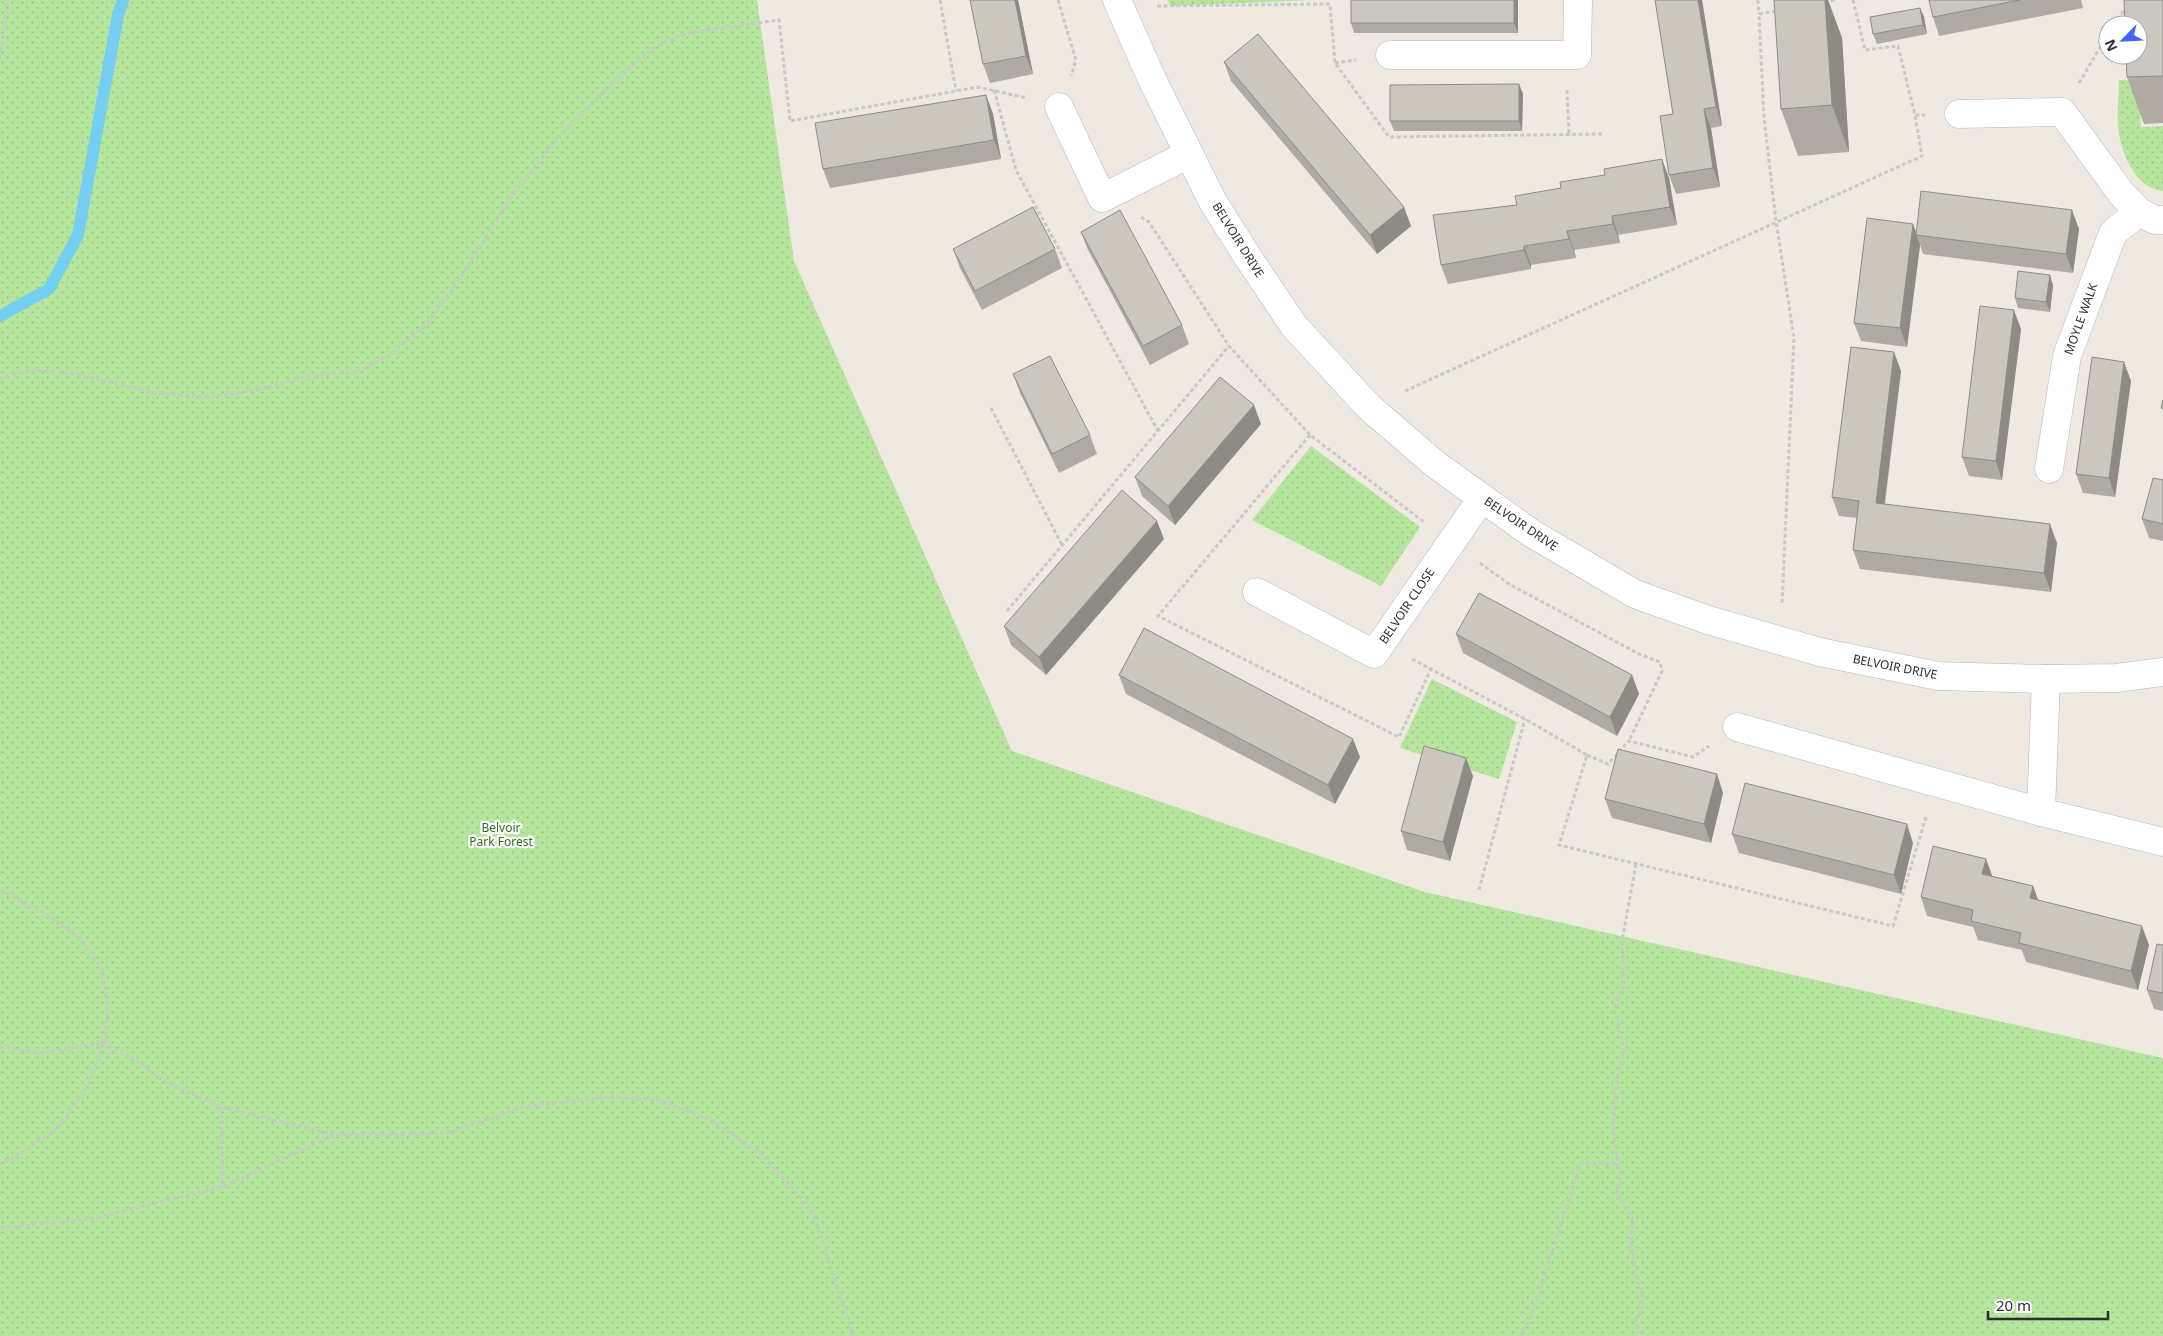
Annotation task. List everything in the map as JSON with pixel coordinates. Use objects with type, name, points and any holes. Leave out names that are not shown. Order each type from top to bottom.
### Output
[{"type":"street","name":"BELVOIR DRIVE","points":[[1117,0],[1212,200],[1294,326],[1369,407],[1435,464],[1531,533],[1635,594],[1708,620],[1820,652],[1938,676],[2046,679],[2116,678],[2163,672]]},
{"type":"street","points":[[1390,55],[1576,55],[1578,0]]},
{"type":"street","points":[[1059,107],[1102,198],[1189,154]]},
{"type":"street","points":[[1959,114],[2062,112]]},
{"type":"street","name":"MOYLE WALK","points":[[2049,469],[2067,356],[2113,233],[2151,216],[2121,193],[2062,112]]},
{"type":"street","name":"BELVOIR CLOSE","points":[[1257,592],[1374,654],[1482,498]]},
{"type":"street","points":[[2041,812],[2046,679]]},
{"type":"street","points":[[1737,727],[2041,812],[2163,842]]},
{"type":"path","points":[[0,58],[8,0]]},
{"type":"path","points":[[940,0],[956,91]]},
{"type":"path","points":[[0,378],[34,370],[70,373],[156,393],[210,397],[256,390],[310,376],[358,372],[391,354],[425,326],[462,276],[510,198],[562,133],[619,77],[656,46],[688,33],[779,20],[790,120],[978,87],[1059,107],[1076,60],[1058,0]]},
{"type":"path","points":[[1758,0],[1764,118],[1776,221],[1794,338],[1780,640]]},
{"type":"path","points":[[1817,4],[1836,0]]},
{"type":"path","points":[[1369,407],[1922,156],[1915,115],[1898,46],[1865,50],[1852,0]]},
{"type":"path","points":[[2121,15],[2131,0]]},
{"type":"path","points":[[1759,14],[1778,10]]},
{"type":"path","points":[[2062,112],[2098,51]]},
{"type":"path","points":[[1566,55],[1569,133]]},
{"type":"path","points":[[994,90],[1016,170],[1158,430]]},
{"type":"path","points":[[1915,115],[1959,114]]},
{"type":"path","points":[[1006,611],[1229,346]]},
{"type":"path","points":[[991,408],[1062,545]]},
{"type":"path","points":[[1374,654],[1398,652],[1525,719],[1587,755],[1608,764],[1629,741],[1694,757],[1737,727]]},
{"type":"path","points":[[1479,890],[1525,719]]},
{"type":"path","points":[[1587,755],[1559,845],[1893,926],[1936,783]]},
{"type":"path","points":[[1636,864],[1622,941],[1624,986],[1618,996],[1615,1011],[1624,1051],[1617,1080],[1614,1119],[1616,1164],[1620,1180],[1616,1193],[1632,1218],[1631,1245],[1633,1261],[1636,1277],[1642,1292],[1642,1308],[1636,1321],[1642,1336]]},
{"type":"path","points":[[0,890],[48,915],[83,941],[102,970],[108,1008],[104,1044],[89,1084],[57,1129],[10,1160],[0,1163]]},
{"type":"path","points":[[0,1047],[40,1053],[104,1044],[130,1058],[167,1083],[221,1107],[334,1135],[417,1135],[450,1132],[526,1106],[609,1097],[659,1100],[711,1120],[761,1154],[812,1210],[853,1336]]},
{"type":"path","points":[[221,1107],[222,1187]]},
{"type":"path","points":[[0,1228],[90,1220],[222,1187],[334,1135]]},
{"type":"path","points":[[1520,1336],[1530,1320],[1581,1163],[1616,1164]]},
{"type":"green space","name":"Belvoir Park Forest","points":[[0,0],[757,0],[794,261],[1012,751],[1425,892],[2163,1058],[2163,1336],[0,1336]]},
{"type":"green space","points":[[1168,0],[1312,0],[1170,6]]},
{"type":"green space","points":[[2119,80],[2139,80],[2141,127],[2163,126],[2163,191],[2153,189],[2144,184],[2126,157],[2119,136],[2118,126]]},
{"type":"green space","points":[[1311,446],[1420,527],[1381,586],[1252,520]]},
{"type":"green space","points":[[1432,679],[1517,722],[1499,779],[1400,748]]},
{"type":"building","points":[[970,0],[1015,0],[1026,56],[983,64]]},
{"type":"building","points":[[1351,0],[1514,0],[1514,23],[1351,23]]},
{"type":"building","points":[[1655,0],[1698,0],[1716,107],[1704,109],[1713,168],[1669,175],[1660,116],[1673,114]]},
{"type":"building","points":[[1774,0],[1825,0],[1832,105],[1781,109]]},
{"type":"building","points":[[1929,0],[2020,0],[1933,17]]},
{"type":"building","points":[[2124,0],[2163,0],[2163,76],[2127,77],[2126,65],[2148,65],[2148,15],[2125,15]]},
{"type":"building","points":[[1920,8],[1923,25],[1873,34],[1870,17]]},
{"type":"building","points":[[1258,34],[1404,207],[1370,235],[1224,62]]},
{"type":"building","points":[[1519,84],[1519,121],[1390,121],[1390,85]]},
{"type":"building","points":[[986,95],[994,140],[823,169],[815,123]]},
{"type":"building","points":[[1662,159],[1670,207],[1612,216],[1613,224],[1567,231],[1569,239],[1524,246],[1524,250],[1441,265],[1433,215],[1517,205],[1515,196],[1561,188],[1560,182],[1605,175],[1604,169]]},
{"type":"building","points":[[1921,191],[2072,210],[2066,254],[1916,235]]},
{"type":"building","points":[[1033,207],[1055,249],[975,291],[953,249]]},
{"type":"building","points":[[1120,210],[1182,325],[1143,346],[1081,232]]},
{"type":"building","points":[[1867,218],[1913,224],[1900,328],[1854,323]]},
{"type":"building","points":[[2018,271],[2050,275],[2046,302],[2015,298]]},
{"type":"building","points":[[1980,306],[2014,310],[1996,461],[1962,457]]},
{"type":"building","points":[[1851,347],[1894,352],[1876,503],[2050,524],[2044,573],[1853,550],[1859,501],[1832,497]]},
{"type":"building","points":[[1050,356],[1090,435],[1052,454],[1013,374]]},
{"type":"building","points":[[2092,357],[2124,362],[2109,478],[2076,474]]},
{"type":"building","points":[[1220,377],[1254,405],[1168,506],[1135,477]]},
{"type":"building","points":[[2153,478],[2163,480],[2163,524],[2142,519]]},
{"type":"building","points":[[1122,490],[1157,521],[1039,657],[1004,626]]},
{"type":"building","points":[[1479,593],[1632,675],[1610,717],[1456,634]]},
{"type":"building","points":[[1144,628],[1353,739],[1328,785],[1119,675]]},
{"type":"building","points":[[1424,746],[1466,758],[1443,842],[1401,831]]},
{"type":"building","points":[[1618,749],[1717,774],[1704,824],[1605,799]]},
{"type":"building","points":[[1745,783],[1907,824],[1894,875],[1732,834]]},
{"type":"building","points":[[1933,846],[1986,859],[1982,874],[2033,886],[2030,898],[2142,926],[2131,971],[2019,943],[2021,933],[1971,921],[1973,910],[1921,897]]},
{"type":"building","points":[[2157,944],[2163,945],[2163,993],[2147,990]]},
{"type":"waterway","points":[[0,316],[49,289],[78,235],[118,15],[123,0]]}]
